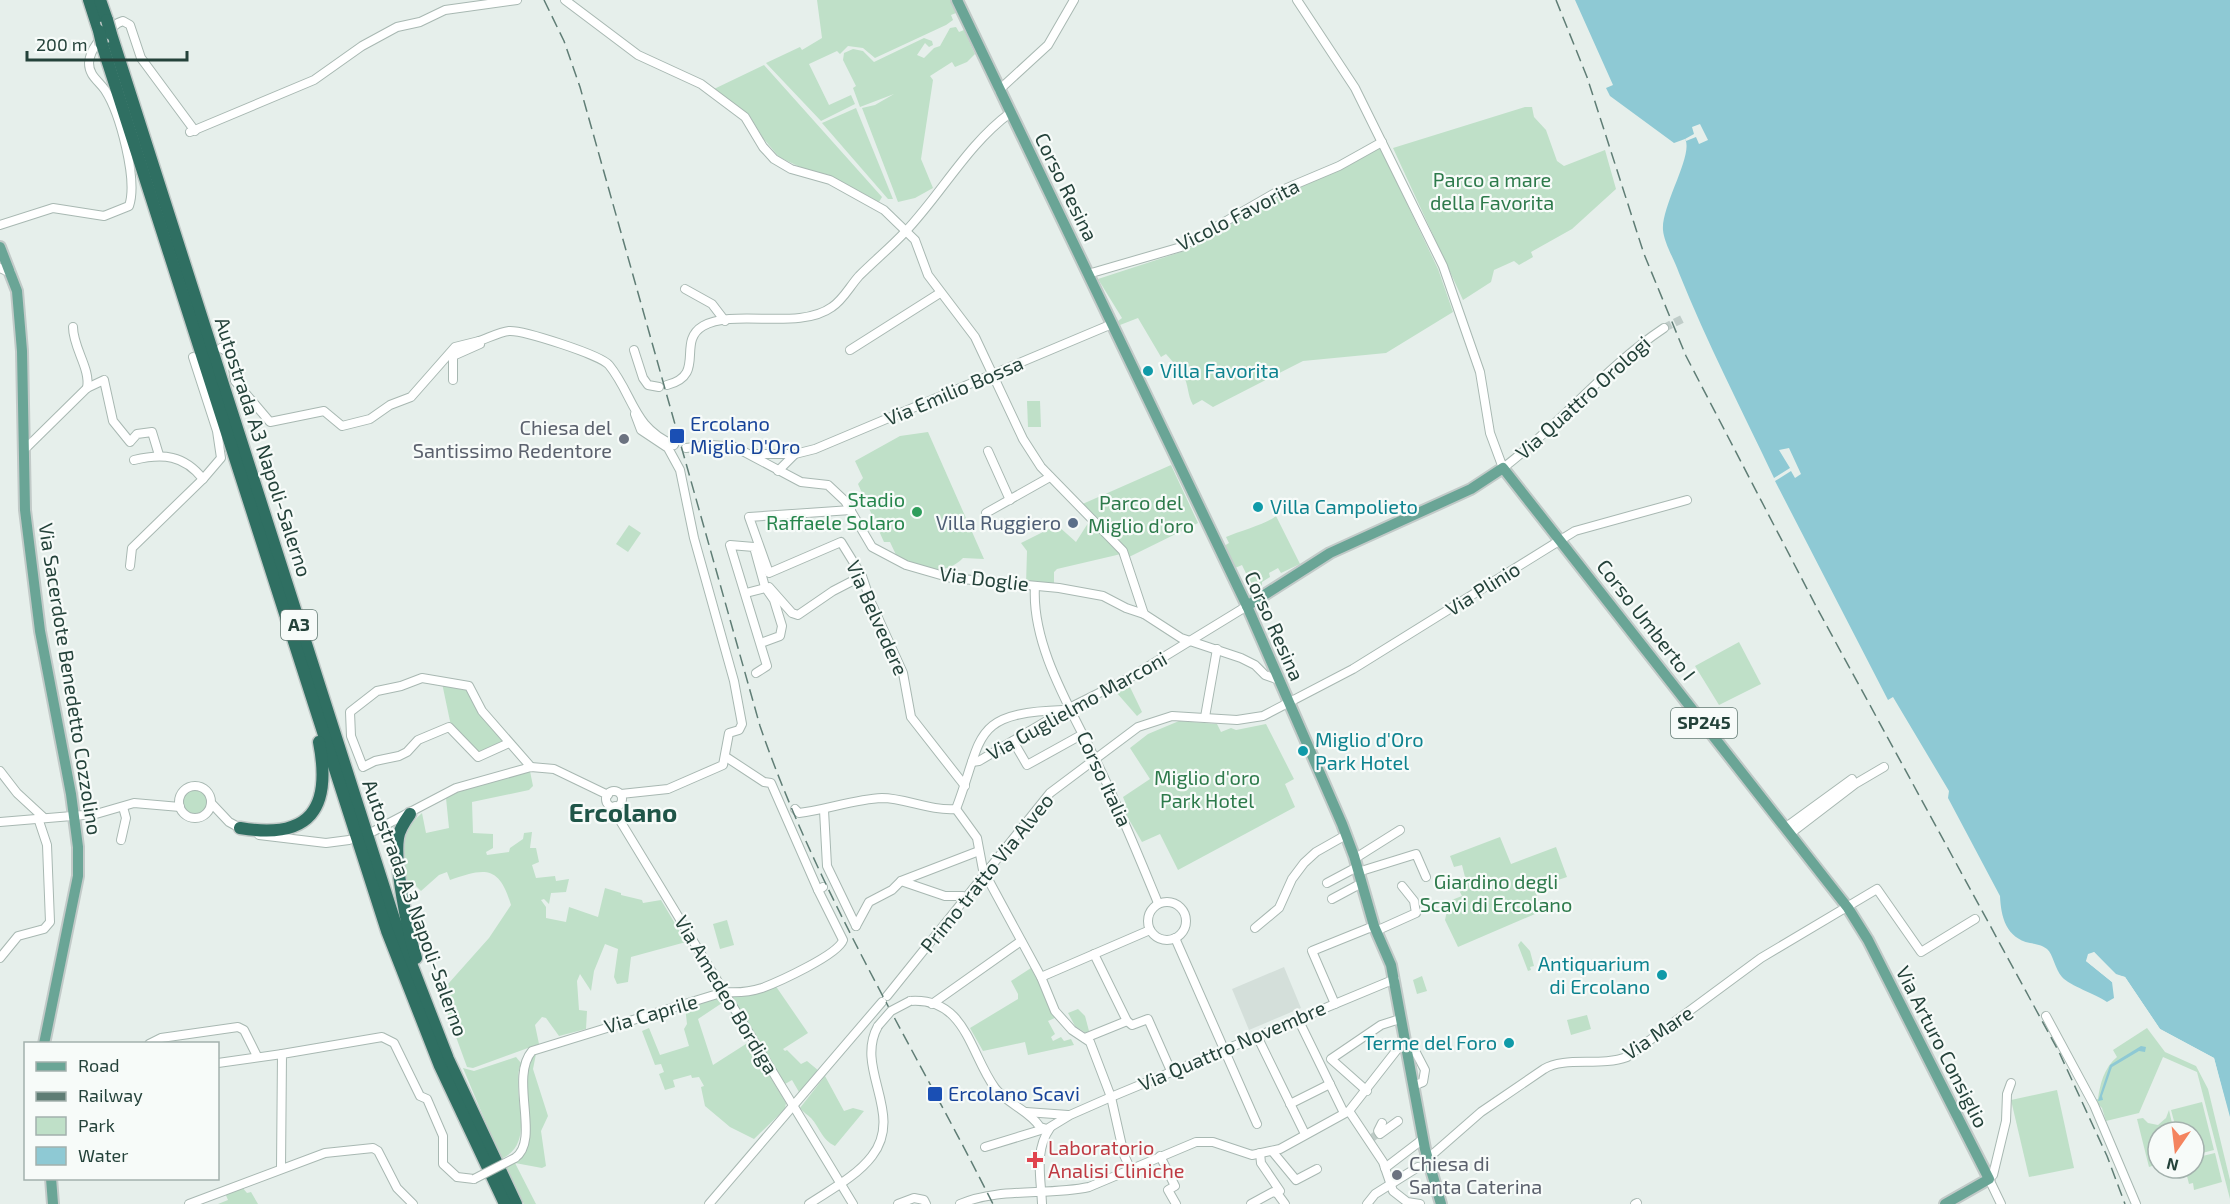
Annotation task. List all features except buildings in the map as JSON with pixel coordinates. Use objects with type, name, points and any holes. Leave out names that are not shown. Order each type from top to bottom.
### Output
[{"type":"highway","name":"Autostrada A3 Napoli-Salerno","points":[[89,0],[104,36],[395,922],[448,1059],[516,1204]]},
{"type":"highway","name":"Autostrada A3 Napoli-Salerno","points":[[100,0],[107,20],[104,36],[300,662],[387,931],[440,1066],[505,1204]]},
{"type":"highway","points":[[235,825],[266,832],[293,827],[313,811],[320,798],[324,783],[323,765],[300,662]]},
{"type":"highway","points":[[410,814],[397,842],[406,916],[413,948],[448,1059]]},
{"type":"main road","name":"Corso Resina","points":[[957,0],[1247,606],[1346,835],[1360,885],[1395,979],[1404,1043],[1423,1139],[1441,1204]]},
{"type":"main road","name":"Via Sacerdote Benedetto Cozzolino","points":[[0,248],[17,291],[21,332],[25,510],[40,631],[78,847],[78,876],[44,1042]]},
{"type":"main road","name":"Corso Umberto I","points":[[1503,468],[1848,908]]},
{"type":"main road","points":[[1247,606],[1330,553],[1471,489],[1503,468]]},
{"type":"main road","name":"Via Arturo Consiglio","points":[[1848,908],[1868,940],[1988,1178]]},
{"type":"main road","points":[[1945,1204],[1988,1178]]},
{"type":"main road","points":[[51,1180],[53,1204]]},
{"type":"street","points":[[0,225],[53,208],[104,216],[129,206],[128,150],[106,91],[93,77],[89,66],[93,49],[118,23],[123,21],[130,25],[141,58],[193,131],[314,80],[362,46],[397,27],[420,22],[445,10],[517,0]]},
{"type":"street","points":[[565,0],[638,55],[701,84],[745,117],[762,147],[774,159],[791,169],[830,180],[884,210],[915,240],[928,275],[975,337],[1023,439],[1050,477],[1123,551],[1144,614]]},
{"type":"street","points":[[999,90],[1048,45],[1074,0]]},
{"type":"street","name":"SP245","points":[[1297,0],[1355,88],[1443,266],[1480,372],[1490,433],[1503,468]]},
{"type":"street","points":[[634,350],[648,386],[663,386],[679,382],[686,376],[690,368],[691,342],[695,333],[710,323],[819,315],[834,306],[858,277],[905,232],[988,130],[1010,113]]},
{"type":"street","name":"Vicolo Favorita","points":[[1088,274],[1181,247],[1275,193],[1339,166],[1382,142]]},
{"type":"street","points":[[0,268],[11,273]]},
{"type":"street","points":[[685,289],[712,304],[725,321]]},
{"type":"street","points":[[850,350],[940,293]]},
{"type":"street","name":"Via Emilio Bossa","points":[[749,454],[782,455],[815,449],[1112,324]]},
{"type":"street","points":[[74,327],[75,344],[89,380],[87,388]]},
{"type":"street","name":"Via Quattro Orologi","points":[[1503,468],[1524,452],[1632,350],[1664,328]]},
{"type":"street","points":[[221,348],[231,354],[235,381],[270,422],[324,411],[342,426],[370,419],[390,405],[411,398],[455,347],[510,331],[540,336],[607,362],[617,376],[641,430],[668,448],[680,470],[694,538],[742,716],[739,730],[729,732],[723,765],[668,789],[621,794],[616,791],[608,795]]},
{"type":"street","points":[[453,380],[453,356],[480,345],[479,341]]},
{"type":"street","points":[[130,566],[132,548],[203,479],[221,458],[217,431],[193,357]]},
{"type":"street","points":[[24,450],[87,388],[104,380],[113,422],[130,442],[137,434],[152,432],[159,455]]},
{"type":"street","points":[[635,414],[658,438],[674,445]]},
{"type":"street","name":"Via Doglie","points":[[686,448],[723,446],[749,454],[801,482],[828,485],[836,490],[851,510],[872,547],[932,576],[1035,586],[1103,596],[1144,614],[1181,638],[1217,649],[1255,665],[1265,675],[1279,680]]},
{"type":"street","points":[[988,451],[1010,500]]},
{"type":"street","name":"Via Emilio Bossa","points":[[776,469],[795,454]]},
{"type":"street","points":[[134,460],[159,455],[190,464],[203,479]]},
{"type":"street","points":[[776,469],[782,455]]},
{"type":"street","points":[[986,513],[1050,477]]},
{"type":"street","name":"Via Plinio","points":[[1205,717],[1256,719],[1353,669],[1575,531],[1687,500]]},
{"type":"street","name":"Via Belvedere","points":[[851,510],[749,517],[769,573],[841,542],[862,576],[870,600],[903,673],[911,717],[965,786]]},
{"type":"street","points":[[756,673],[767,666],[730,545],[753,547],[765,587],[774,600],[782,626],[780,636],[761,643]]},
{"type":"street","points":[[746,593],[765,587],[773,589],[792,613],[798,615],[833,591],[862,576]]},
{"type":"street","name":"Corso Italia","points":[[1035,586],[1038,630],[1047,658],[1068,708],[1095,759],[1158,903]]},
{"type":"street","name":"Via Guglielmo Marconi","points":[[956,809],[972,762],[1068,708],[1123,681],[1191,642],[1247,606]]},
{"type":"street","points":[[1205,717],[1217,649]]},
{"type":"street","points":[[509,743],[478,757],[449,727],[418,740],[407,752],[399,756],[375,761],[363,767],[351,736],[349,718],[353,708],[371,694],[416,680],[428,679],[469,686],[482,711],[531,767]]},
{"type":"street","points":[[972,762],[979,739],[992,725],[1006,717],[1068,708]]},
{"type":"street","name":"Primo tratto Via Alveo","points":[[709,1204],[885,999],[1050,793],[1146,722],[1172,716],[1205,717]]},
{"type":"street","points":[[1013,741],[1027,765],[1083,734]]},
{"type":"street","points":[[726,757],[764,782],[771,783],[825,885],[856,926],[869,902],[892,890],[901,881],[979,851]]},
{"type":"street","points":[[374,831],[456,788],[531,767],[554,770],[608,795]]},
{"type":"street","points":[[1788,830],[1884,767]]},
{"type":"street","points":[[0,771],[40,818],[47,845],[50,922],[44,929],[18,936],[0,958]]},
{"type":"street","points":[[1788,830],[1852,779]]},
{"type":"street","points":[[169,804],[179,798],[186,788],[198,786],[209,792],[212,804],[235,825]]},
{"type":"street","points":[[608,795],[608,803],[615,807],[621,803],[621,794]]},
{"type":"street","points":[[179,798],[182,813],[194,819],[206,815],[253,834],[326,843],[349,840]]},
{"type":"street","points":[[795,809],[799,813],[824,810],[883,798],[913,805],[956,809],[977,838],[986,875],[1041,977],[1055,1011],[1072,1030],[1090,1042],[1111,1097],[1124,1155],[1130,1168]]},
{"type":"street","points":[[0,822],[74,814],[96,814],[134,802],[180,807]]},
{"type":"street","points":[[206,815],[212,804]]},
{"type":"street","points":[[121,840],[126,818],[123,807]]},
{"type":"street","name":"Via Amedeo Bordiga","points":[[615,807],[619,819],[853,1204]]},
{"type":"street","points":[[824,810],[825,885]]},
{"type":"street","points":[[1327,883],[1356,866],[1400,830]]},
{"type":"street","points":[[1255,928],[1279,908],[1292,879],[1304,863],[1316,852],[1346,835]]},
{"type":"street","points":[[1356,866],[1416,854],[1426,877]]},
{"type":"street","points":[[901,881],[945,896],[963,896],[967,899]]},
{"type":"street","name":"Via Caprile","points":[[282,1054],[382,1037],[389,1038],[394,1043],[420,1096],[427,1099],[443,1136],[443,1164],[457,1177],[474,1179],[515,1158],[525,1146],[523,1082],[527,1057],[532,1051],[724,992],[746,991],[775,983],[840,947],[843,940],[825,885]]},
{"type":"street","points":[[1332,898],[1360,885]]},
{"type":"street","points":[[1335,1004],[1312,951],[1416,913],[1414,901],[1402,886]]},
{"type":"street","name":"Via Mare","points":[[1433,1154],[1481,1112],[1554,1063],[1607,1063],[1627,1057],[1761,958],[1877,890],[1921,952],[1975,919]]},
{"type":"street","points":[[1172,902],[1185,914],[1185,928],[1174,938],[1159,938],[1150,930],[1148,915],[1158,903],[1172,902]]},
{"type":"street","points":[[1041,977],[1150,930]]},
{"type":"street","points":[[1174,938],[1257,1124]]},
{"type":"street","points":[[932,1004],[1021,941]]},
{"type":"street","points":[[1094,954],[1126,1021],[1132,1025],[1148,1019],[1171,1071]]},
{"type":"street","name":"Via Quattro Novembre","points":[[1042,1204],[1039,1153],[1045,1127],[1171,1071],[1395,979]]},
{"type":"street","points":[[809,1204],[871,1157],[882,1136],[885,1114],[871,1058],[872,1041],[878,1026],[891,1011],[910,1001],[932,1004],[947,1011],[958,1021],[995,1089],[1045,1127]]},
{"type":"street","points":[[2046,1016],[2094,1105],[2136,1204]]},
{"type":"street","points":[[1298,1019],[1346,1112],[1374,1136],[1390,1186],[1407,1202],[1420,1204]]},
{"type":"street","points":[[1367,1091],[1331,1059],[1381,1025],[1400,1019]]},
{"type":"street","points":[[1085,1038],[1126,1021]]},
{"type":"street","points":[[152,1042],[161,1038],[238,1027],[244,1029],[257,1056]]},
{"type":"street","points":[[1257,1036],[1305,1134]]},
{"type":"street","points":[[960,1204],[977,1197],[1089,1187],[1196,1142],[1213,1142],[1239,1152],[1260,1154],[1272,1151],[1346,1112],[1367,1091],[1404,1043],[1411,1043],[1425,1070],[1423,1082],[1413,1086]]},
{"type":"street","points":[[219,1063],[282,1054],[281,1168]]},
{"type":"street","points":[[1290,1104],[1330,1083]]},
{"type":"street","points":[[1988,1178],[1993,1175],[1997,1161],[2012,1083]]},
{"type":"street","name":"Via Quattro Novembre","points":[[1022,1111],[1051,1115],[1070,1114]]},
{"type":"street","points":[[1041,1114],[1045,1127]]},
{"type":"street","points":[[985,1147],[1045,1127],[1051,1115]]},
{"type":"street","points":[[1374,1136],[1398,1121]]},
{"type":"street","points":[[1374,1136],[1382,1123]]},
{"type":"street","points":[[1384,1168],[1423,1139]]},
{"type":"street","points":[[189,1204],[325,1153],[373,1148],[378,1151],[397,1188],[413,1204]]},
{"type":"street","points":[[1272,1151],[1296,1180],[1317,1169]]},
{"type":"street","points":[[1260,1154],[1261,1163],[1280,1191],[1277,1193]]},
{"type":"street","points":[[1160,1156],[1175,1186],[1168,1190],[1176,1204]]},
{"type":"street","points":[[1367,1204],[1375,1194],[1418,1167]]},
{"type":"street","name":"Via Arturo Consiglio","points":[[1988,1178],[2001,1204]]},
{"type":"street","points":[[1251,1204],[1273,1192],[1277,1193]]},
{"type":"street","points":[[1277,1193],[1285,1204]]},
{"type":"street","points":[[898,1204],[914,1198],[924,1200],[926,1204]]},
{"type":"shaded area","points":[[1284,967],[1301,1008],[1249,1030],[1232,989]]},
{"type":"green space","points":[[817,0],[950,0],[956,13],[951,15],[953,20],[946,25],[875,58],[863,48],[848,46],[840,54],[837,51],[809,64],[829,105],[851,95],[855,104],[821,121],[766,63],[800,47],[802,50],[822,38]]},
{"type":"green space","points":[[956,27],[959,32],[964,30],[975,54],[967,62],[955,67],[952,62],[930,76],[933,80],[921,159],[933,188],[915,198],[898,202],[862,108],[875,105],[894,94],[860,107],[853,88],[856,86],[843,60],[844,53],[853,49],[863,51],[874,62],[924,38],[932,41],[933,45],[929,47],[925,43],[917,55],[924,58],[934,48],[940,46],[950,28]]},
{"type":"green space","points":[[764,65],[882,197],[879,202],[829,175],[802,168],[779,157],[763,138],[749,115],[714,89]]},
{"type":"green space","name":"Parco a mare della Favorita","points":[[1525,107],[1532,107],[1534,117],[1546,130],[1557,161],[1564,166],[1605,150],[1616,189],[1572,229],[1531,252],[1533,257],[1519,265],[1514,261],[1494,270],[1491,282],[1463,300],[1393,148]]},
{"type":"green space","points":[[856,108],[893,199],[888,199],[822,123]]},
{"type":"green space","points":[[1380,147],[1438,269],[1453,312],[1386,353],[1303,361],[1213,407],[1202,400],[1193,405],[1183,375],[1172,374],[1173,362],[1166,354],[1161,357],[1138,318],[1120,325],[1118,321],[1122,318],[1098,279],[1187,250],[1277,197]]},
{"type":"green space","points":[[1027,401],[1040,401],[1041,427],[1028,427]]},
{"type":"green space","name":"Stadio Raffaele Solaro","points":[[928,432],[984,559],[963,558],[948,568],[932,569],[898,559],[890,542],[884,542],[858,484],[863,478],[855,461],[900,436]]},
{"type":"green space","name":"Parco del Miglio d'oro","points":[[1171,465],[1198,523],[1129,557],[1078,506]]},
{"type":"green space","points":[[1276,516],[1300,564],[1281,573],[1278,568],[1269,573],[1270,577],[1262,582],[1262,586],[1253,588],[1242,565],[1235,568],[1224,546],[1229,543],[1226,537],[1260,525]]},
{"type":"green space","name":"Villa Ruggiero","points":[[1090,520],[1121,554],[1057,569],[1054,572],[1054,588],[1026,585],[1027,551],[1021,543],[1057,525],[1076,542]]},
{"type":"green space","points":[[629,525],[641,533],[628,552],[616,544]]},
{"type":"green space","points":[[1739,642],[1761,684],[1719,705],[1695,666]]},
{"type":"green space","points":[[442,683],[467,687],[481,713],[504,743],[479,754],[451,726]]},
{"type":"green space","points":[[1129,685],[1142,712],[1137,716],[1116,692]]},
{"type":"green space","name":"Miglio d'oro Park Hotel","points":[[1179,721],[1217,724],[1221,732],[1231,728],[1236,730],[1266,724],[1294,779],[1285,784],[1295,807],[1178,870],[1160,834],[1142,842],[1120,804],[1125,802],[1123,797],[1150,779],[1130,748],[1148,734]]},
{"type":"green space","points":[[530,771],[533,786],[529,790],[472,802],[473,833],[493,834],[493,848],[486,852],[487,855],[509,852],[510,848],[523,839],[524,833],[532,832],[530,848],[536,848],[539,862],[532,865],[536,878],[555,876],[556,881],[569,879],[566,892],[551,893],[549,904],[544,899],[541,900],[546,907],[546,918],[566,922],[569,907],[598,917],[605,888],[642,900],[643,903],[661,900],[686,942],[631,957],[628,982],[617,984],[614,977],[618,949],[605,944],[594,971],[591,991],[580,974],[577,981],[579,1010],[587,1011],[586,1029],[559,1036],[546,1018],[542,1017],[535,1025],[539,1044],[473,1068],[467,1067],[440,993],[489,938],[511,905],[496,876],[482,872],[450,880],[447,872],[439,875],[421,891],[416,886],[406,891],[402,849],[407,831],[422,813],[426,833],[449,828],[446,798],[477,783]]},
{"type":"green space","points":[[195,789],[204,793],[208,802],[204,811],[195,815],[186,811],[182,802],[186,793]]},
{"type":"green space","name":"Giardino degli Scavi di Ercolano","points":[[1500,837],[1511,864],[1556,847],[1567,877],[1534,888],[1542,911],[1458,947],[1445,920],[1449,901],[1462,896],[1457,886],[1466,881],[1462,865],[1454,867],[1450,856]]},
{"type":"green space","points":[[727,920],[734,945],[720,949],[713,924]]},
{"type":"green space","points":[[1521,941],[1530,951],[1534,966],[1528,971],[1518,945]]},
{"type":"green space","points":[[1031,968],[1057,1017],[1048,1021],[1055,1034],[1051,1037],[1053,1041],[1061,1037],[1064,1041],[1071,1039],[1074,1045],[1028,1055],[1025,1042],[983,1051],[970,1028],[1018,999],[1018,994],[1011,981]]},
{"type":"green space","points":[[1422,976],[1427,991],[1417,994],[1413,980]]},
{"type":"green space","points":[[775,985],[808,1033],[783,1049],[801,1064],[807,1061],[819,1071],[799,1092],[792,1080],[785,1084],[732,996]]},
{"type":"green space","points":[[717,995],[722,1003],[698,1019],[713,1065],[749,1042],[786,1103],[785,1109],[754,1139],[730,1127],[705,1106],[701,1087],[704,1086],[699,1077],[692,1078],[691,1075],[673,1080],[675,1087],[665,1090],[659,1074],[664,1072],[661,1064],[655,1065],[642,1031],[649,1028],[660,1055],[689,1046],[684,1029],[687,1024],[685,1006]]},
{"type":"green space","points":[[1078,1009],[1085,1016],[1089,1031],[1086,1033],[1075,1026],[1068,1013]]},
{"type":"green space","points":[[1587,1015],[1591,1029],[1571,1035],[1567,1020]]},
{"type":"green space","points":[[2147,1028],[2165,1052],[2196,1066],[2208,1089],[2230,1180],[2230,1199],[2197,1072],[2163,1057],[2139,1113],[2106,1121],[2102,1108],[2094,1100],[2098,1099],[2106,1071],[2117,1057],[2113,1050]]},
{"type":"green space","points":[[536,1054],[533,1069],[548,1116],[541,1131],[546,1166],[542,1168],[515,1163],[536,1204],[524,1204],[506,1167],[519,1156],[525,1142],[527,1126],[524,1079],[527,1065]]},
{"type":"green space","points":[[516,1057],[521,1063],[518,1089],[521,1129],[512,1151],[501,1159],[463,1068],[474,1071]]},
{"type":"green space","points":[[825,1076],[844,1111],[853,1108],[864,1111],[835,1146],[824,1137],[811,1118],[800,1108]]},
{"type":"green space","points":[[2057,1090],[2074,1168],[2029,1177],[2011,1100]]},
{"type":"green space","points":[[2202,1102],[2214,1150],[2206,1152],[2206,1120],[2174,1120],[2171,1110]]},
{"type":"green space","points":[[2169,1110],[2171,1120],[2164,1120]]},
{"type":"green space","points":[[2143,1118],[2146,1121],[2146,1155],[2137,1119]]},
{"type":"green space","points":[[2215,1153],[2222,1182],[2194,1190],[2193,1183],[2189,1184],[2188,1180],[2206,1180],[2206,1155]]},
{"type":"green space","points":[[241,1186],[247,1193],[251,1192],[258,1204],[218,1204],[228,1200],[225,1193]]},
{"type":"water","points":[[1575,0],[2230,0],[2230,1117],[2214,1058],[2160,1029],[2125,977],[2116,975],[2094,952],[2086,961],[2112,982],[2114,998],[2107,1002],[2062,977],[2047,949],[2015,936],[2006,925],[2000,896],[1948,798],[1949,791],[1893,697],[1888,700],[1775,481],[1791,471],[1795,478],[1801,474],[1789,448],[1779,450],[1790,468],[1774,478],[1713,351],[1667,246],[1663,230],[1664,220],[1685,156],[1687,146],[1685,139],[1674,143],[1610,96],[1606,88],[1613,85]]},
{"type":"water","points":[[2141,1046],[2146,1047],[2145,1052],[2139,1051],[2112,1067],[2102,1096],[2103,1100],[2098,1101],[2110,1065]]},
{"type":"pier","points":[[1700,124],[1708,140],[1699,144],[1696,137],[1686,141],[1685,139],[1694,134],[1692,127]]},
{"type":"pier","points":[[2094,952],[2116,974],[2125,977],[2160,1029],[2214,1058],[2230,1120],[2211,1060],[2158,1031],[2123,979],[2114,977],[2093,955],[2089,960],[2114,980],[2112,982],[2086,961],[2088,954]]},
{"type":"tunnel","points":[[1664,328],[1682,319]]},
{"type":"tunnel","points":[[1372,1138],[1377,1134]]},
{"type":"railway","points":[[544,0],[564,41],[580,87],[760,726],[783,788],[838,909],[993,1204]]},
{"type":"railway","points":[[1556,0],[1587,77],[1644,254],[1686,356],[1817,608],[2059,1052],[2107,1156],[2125,1204]]},
{"type":"place","name":"Villa Favorita","points":[[1148,371]]},
{"type":"place","name":"Ercolano Miglio D'Oro","points":[[677,436]]},
{"type":"place","name":"Chiesa del Santissimo Redentore","points":[[624,439]]},
{"type":"place","name":"Villa Campolieto","points":[[1258,507]]},
{"type":"place","name":"Stadio Raffaele Solaro","points":[[917,512]]},
{"type":"place","name":"Villa Ruggiero","points":[[1073,523]]},
{"type":"place","name":"Miglio d'Oro Park Hotel","points":[[1303,751]]},
{"type":"place","name":"Antiquarium di Ercolano","points":[[1662,975]]},
{"type":"place","name":"Terme del Foro","points":[[1509,1043]]},
{"type":"place","name":"Ercolano Scavi","points":[[935,1094]]},
{"type":"place","name":"Laboratorio Analisi Cliniche","points":[[1035,1160]]},
{"type":"place","name":"Chiesa di Santa Caterina","points":[[1397,1175]]},
{"type":"district","name":"Ercolano","points":[[623,813]]}]
